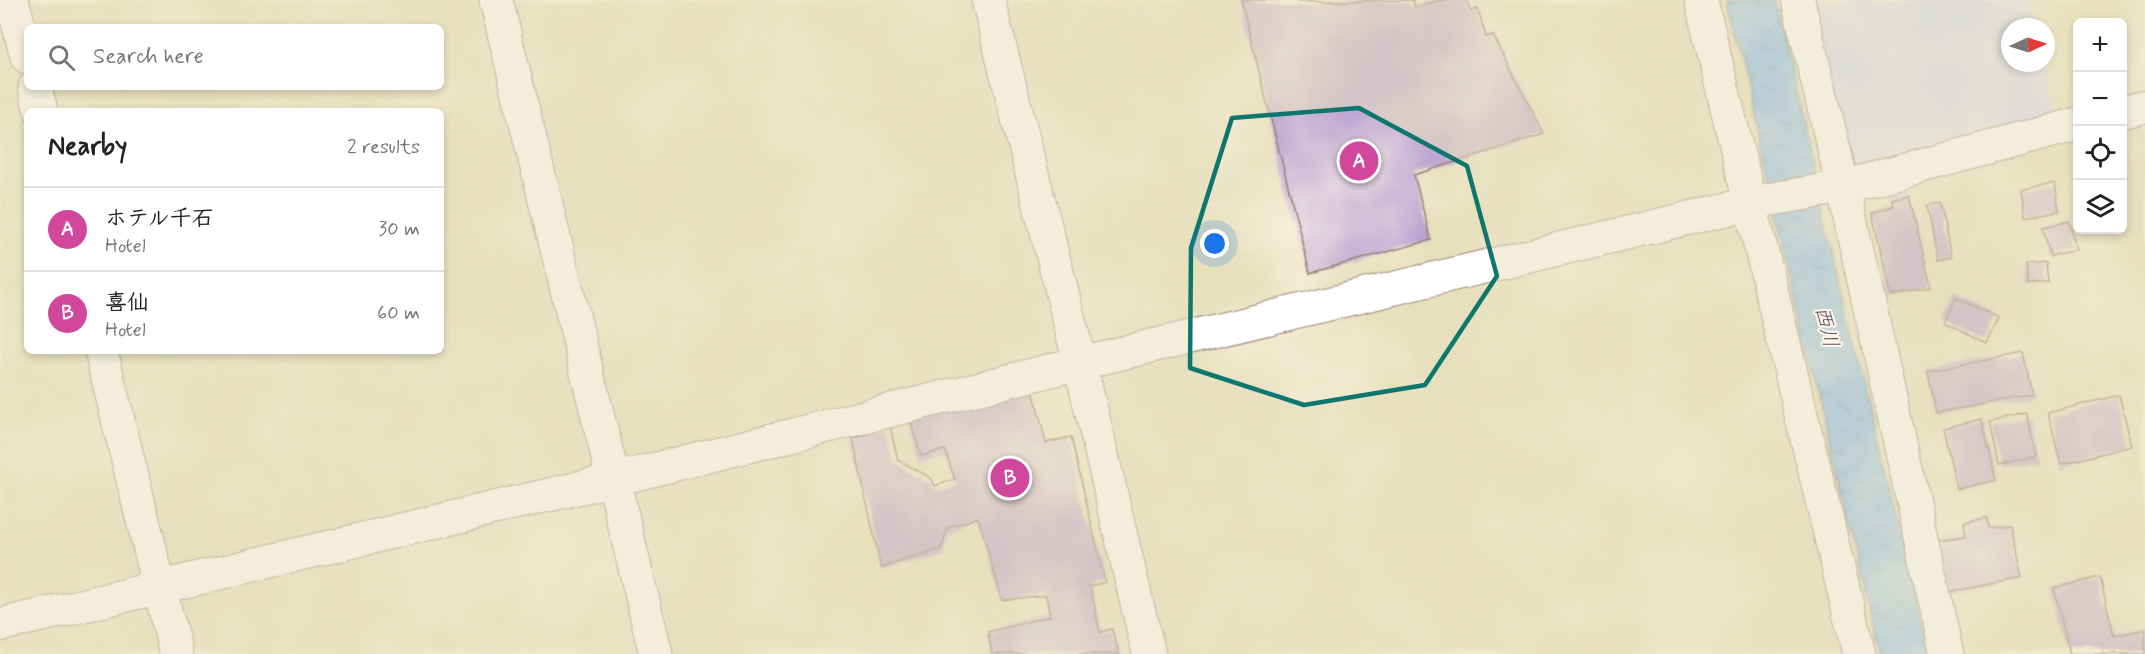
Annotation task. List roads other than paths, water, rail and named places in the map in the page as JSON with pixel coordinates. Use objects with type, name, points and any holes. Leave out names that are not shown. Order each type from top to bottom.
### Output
[{"type":"street","points":[[12,0],[24,46]]},
{"type":"street","points":[[496,0],[656,654]]},
{"type":"street","points":[[988,0],[1080,363],[1149,654]]},
{"type":"street","points":[[1701,0],[1755,203],[1859,654]]},
{"type":"street","points":[[1798,0],[1833,189],[1947,654]]},
{"type":"street","points":[[35,90],[40,108]]},
{"type":"street","points":[[2127,110],[2145,105]]},
{"type":"street","points":[[0,625],[612,480],[1080,363],[1755,203],[1833,189],[2073,125]]},
{"type":"street","points":[[102,354],[176,654]]},
{"type":"water","name":"西川","points":[[1727,0],[1774,0],[1928,654],[1880,654]]},
{"type":"place","name":"ホテル千石","points":[[1359,161]]},
{"type":"place","name":"喜仙","points":[[1010,478]]}]
